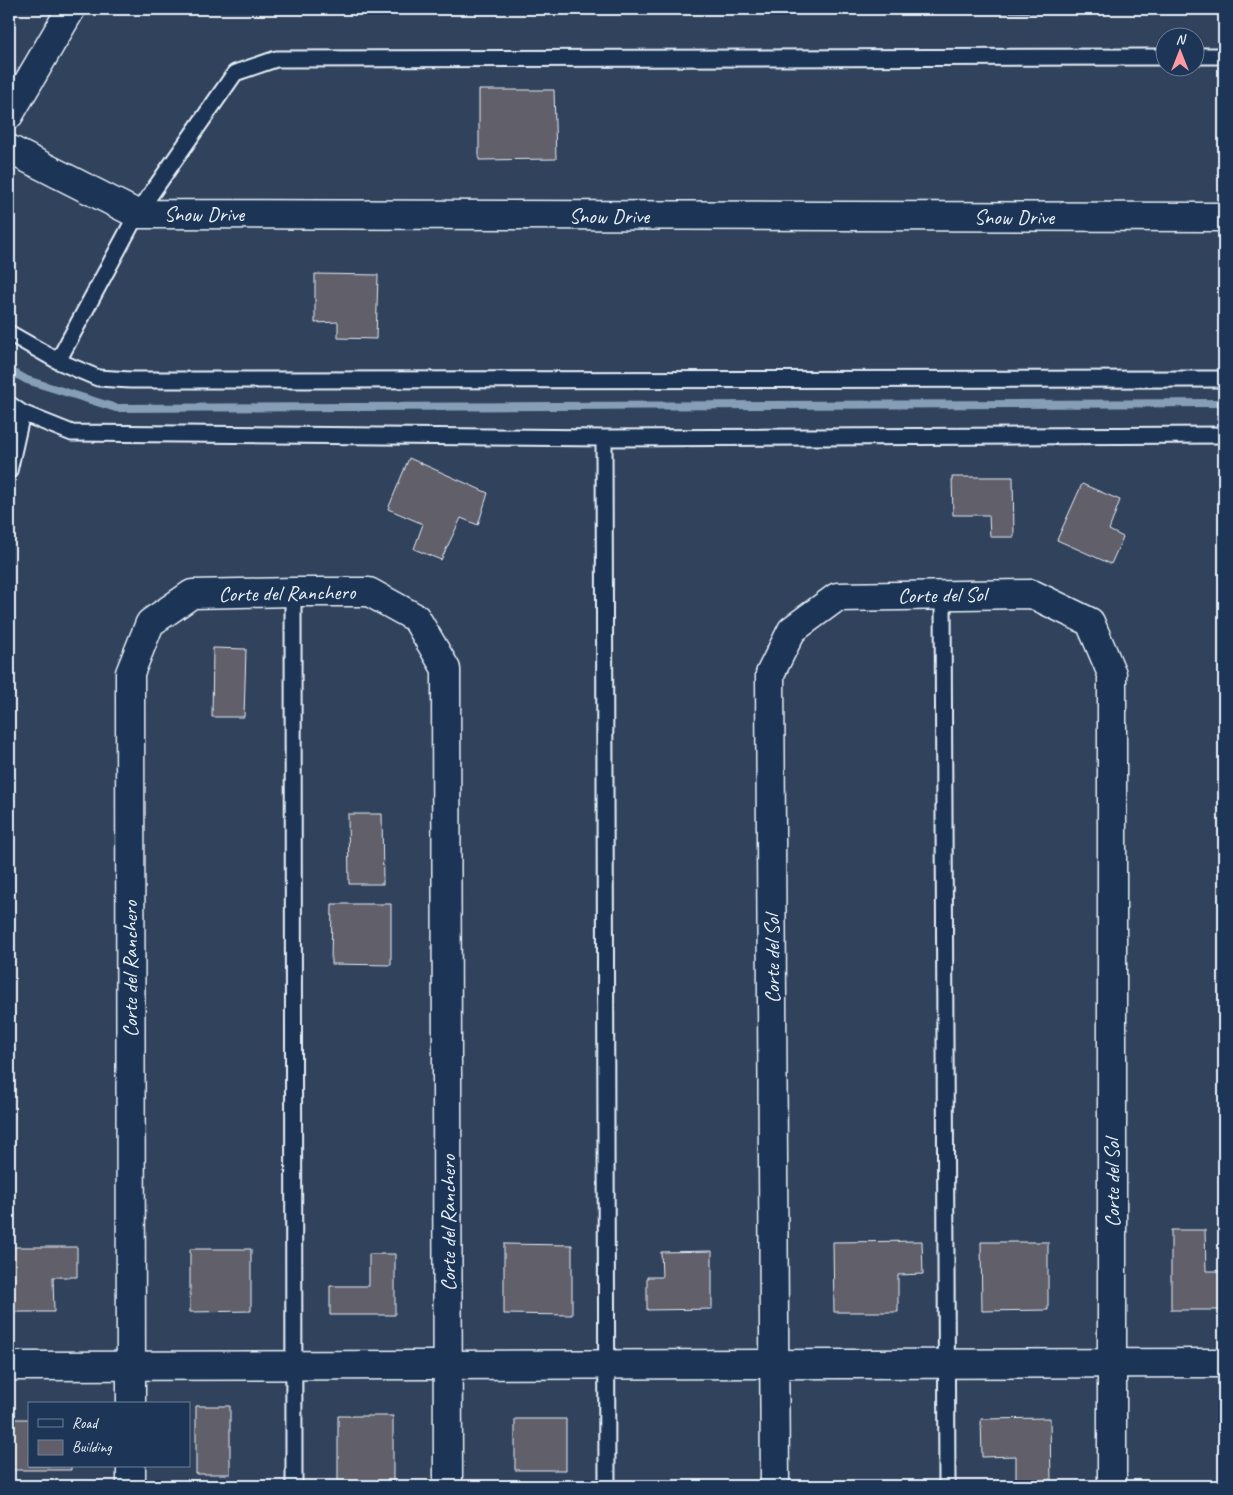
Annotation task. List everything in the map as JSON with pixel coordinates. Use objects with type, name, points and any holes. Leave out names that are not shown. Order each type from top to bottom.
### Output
[{"type":"street","points":[[9,115],[71,9]]},
{"type":"street","name":"Snow Drive","points":[[9,149],[137,214],[1224,218]]},
{"type":"street","name":"Corte del Ranchero","points":[[131,1402],[130,673],[150,623],[192,594],[369,592],[416,618],[446,669],[448,1486]]},
{"type":"street","name":"Corte del Sol","points":[[775,1486],[770,674],[792,630],[838,597],[1032,594],[1090,622],[1112,674],[1112,1486]]},
{"type":"street","points":[[9,1366],[1224,1363]]},
{"type":"street","points":[[131,1468],[131,1486]]},
{"type":"lane","points":[[58,361],[137,214],[235,73],[276,58],[1156,56]]},
{"type":"lane","points":[[1206,56],[1224,56]]},
{"type":"lane","points":[[9,332],[58,361],[98,378],[130,380],[1224,379]]},
{"type":"lane","points":[[9,404],[22,413],[72,433],[604,438],[1224,435]]},
{"type":"lane","points":[[9,471],[22,413]]},
{"type":"lane","points":[[604,438],[607,1486]]},
{"type":"lane","points":[[293,592],[294,1486]]},
{"type":"lane","points":[[943,595],[947,1486]]},
{"type":"building","points":[[994,9],[1054,9],[1054,13],[994,12]]},
{"type":"building","points":[[479,90],[554,90],[556,159],[479,160]]},
{"type":"building","points":[[315,274],[378,275],[376,339],[338,338],[338,322],[315,323]]},
{"type":"building","points":[[409,458],[488,493],[478,525],[461,518],[441,560],[414,549],[423,524],[388,509]]},
{"type":"building","points":[[952,477],[1013,477],[1014,537],[990,537],[989,515],[953,515]]},
{"type":"building","points":[[1082,484],[1120,500],[1109,530],[1123,537],[1111,564],[1057,540]]},
{"type":"building","points":[[213,648],[246,649],[244,717],[212,717]]},
{"type":"building","points":[[348,814],[382,814],[383,884],[349,884]]},
{"type":"building","points":[[332,904],[391,904],[391,965],[331,964]]},
{"type":"building","points":[[1171,1230],[1205,1230],[1206,1271],[1224,1271],[1224,1310],[1171,1310]]},
{"type":"building","points":[[922,1241],[923,1274],[898,1275],[898,1312],[834,1312],[833,1242]]},
{"type":"building","points":[[981,1242],[1048,1242],[1048,1310],[982,1311]]},
{"type":"building","points":[[504,1244],[572,1245],[572,1315],[504,1314]]},
{"type":"building","points":[[11,1247],[77,1247],[77,1277],[53,1277],[54,1312],[12,1312]]},
{"type":"building","points":[[190,1249],[251,1249],[251,1311],[190,1312]]},
{"type":"building","points":[[712,1251],[712,1309],[647,1310],[647,1277],[662,1277],[661,1252]]},
{"type":"building","points":[[369,1254],[395,1254],[395,1315],[330,1315],[330,1286],[369,1286]]},
{"type":"building","points":[[196,1406],[230,1406],[230,1474],[196,1474]]},
{"type":"building","points":[[338,1416],[393,1416],[393,1486],[338,1486]]},
{"type":"building","points":[[1050,1418],[1051,1484],[1016,1484],[1016,1456],[982,1457],[981,1419]]},
{"type":"building","points":[[12,1419],[28,1419],[28,1468],[71,1468],[71,1470],[12,1470]]},
{"type":"building","points":[[515,1419],[566,1419],[566,1470],[515,1470]]},
{"type":"waterway","points":[[9,370],[27,380],[116,408],[1224,403]]}]
